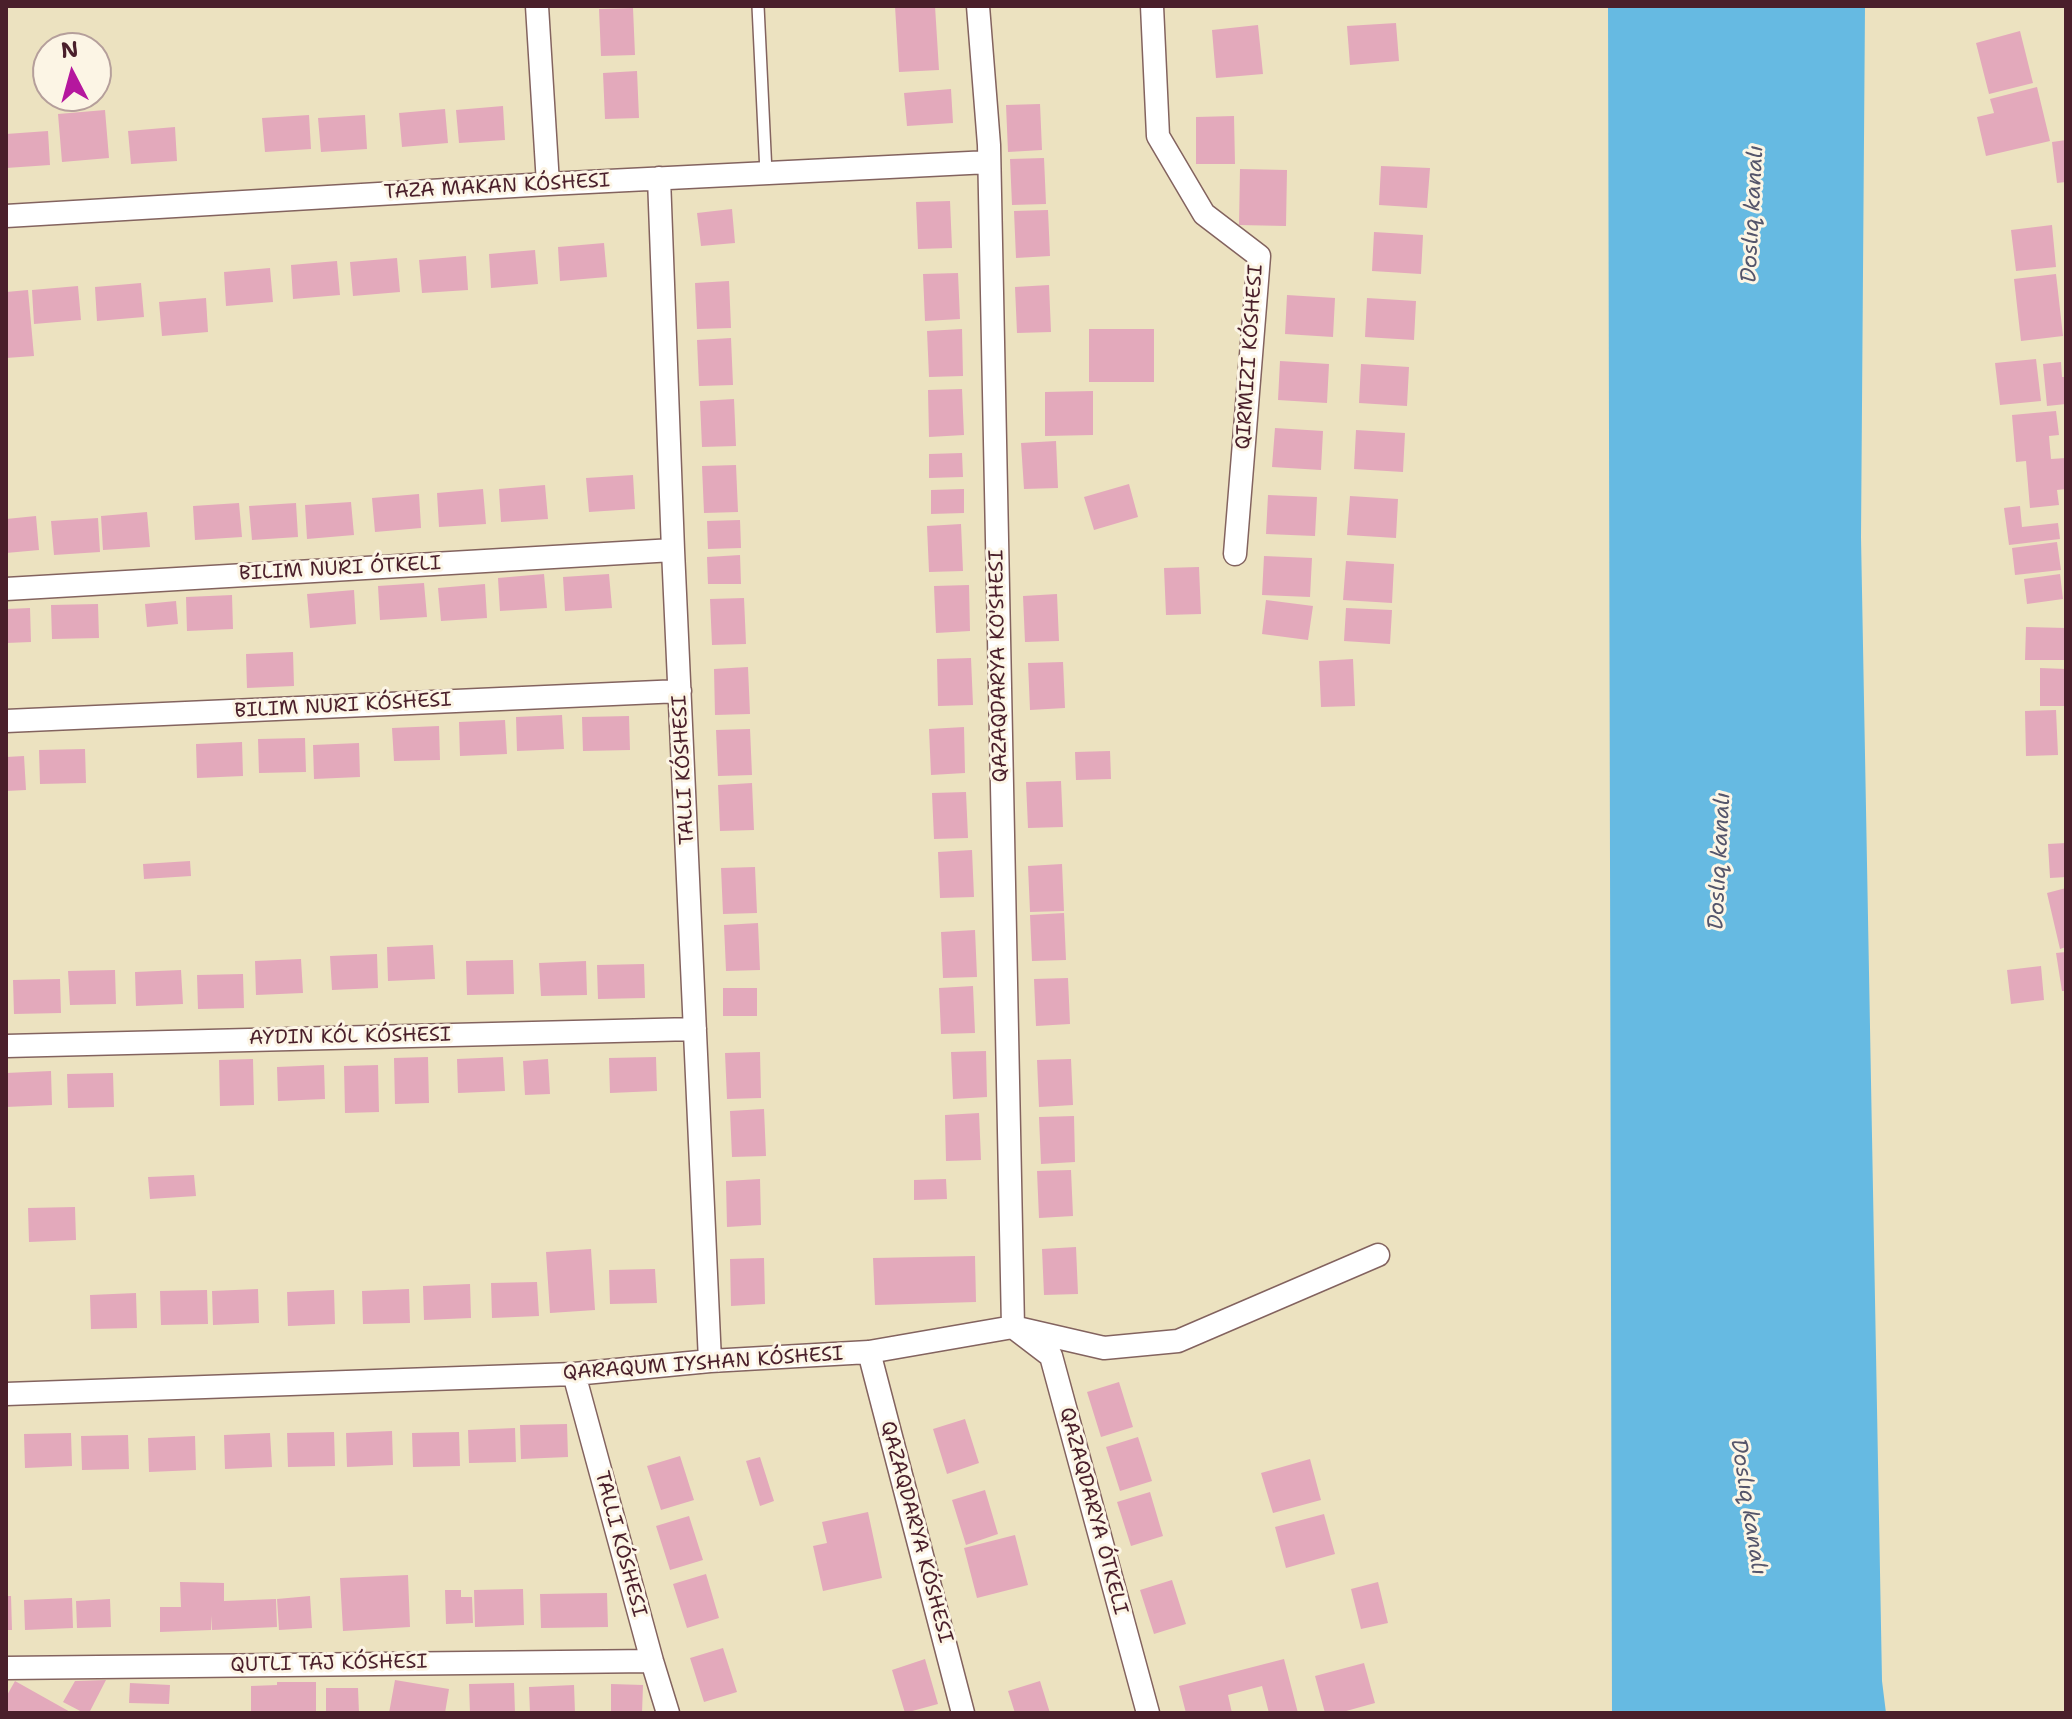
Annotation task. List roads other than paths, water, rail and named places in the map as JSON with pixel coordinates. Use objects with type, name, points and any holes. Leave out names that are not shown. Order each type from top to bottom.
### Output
[{"type":"street","points":[[537,6],[548,184]]},
{"type":"street","name":"QAZAQDARYA KO'SHESI","points":[[978,6],[989,162],[1013,1327]]},
{"type":"street","points":[[1152,6],[1158,136],[1204,214],[1259,256],[1235,554]]},
{"type":"street","name":"TAZA MAKAN KÓSHESI","points":[[6,216],[989,162]]},
{"type":"street","points":[[659,178],[710,1361]]},
{"type":"street","points":[[6,589],[673,550]]},
{"type":"street","points":[[6,721],[680,691]]},
{"type":"street","points":[[6,1046],[695,1029]]},
{"type":"street","name":"QARAQUM IYSHAN KÓSHESI","points":[[6,1394],[574,1374],[710,1361],[869,1352],[1013,1327],[1104,1348],[1178,1341],[1378,1255]]},
{"type":"street","name":"QAZAQDARYA ÓTKELI","points":[[1013,1327],[1051,1356],[1148,1713]]},
{"type":"street","name":"QAZAQDARYA KÓSHESI","points":[[869,1352],[963,1713]]},
{"type":"street","points":[[574,1374],[668,1713]]},
{"type":"street","points":[[6,1668],[652,1661]]},
{"type":"lane","points":[[758,6],[766,173]]},
{"type":"water","name":"Doslıq kanalı","points":[[1608,6],[1865,6],[1861,537],[1882,1681],[1886,1713],[1612,1713]]}]
